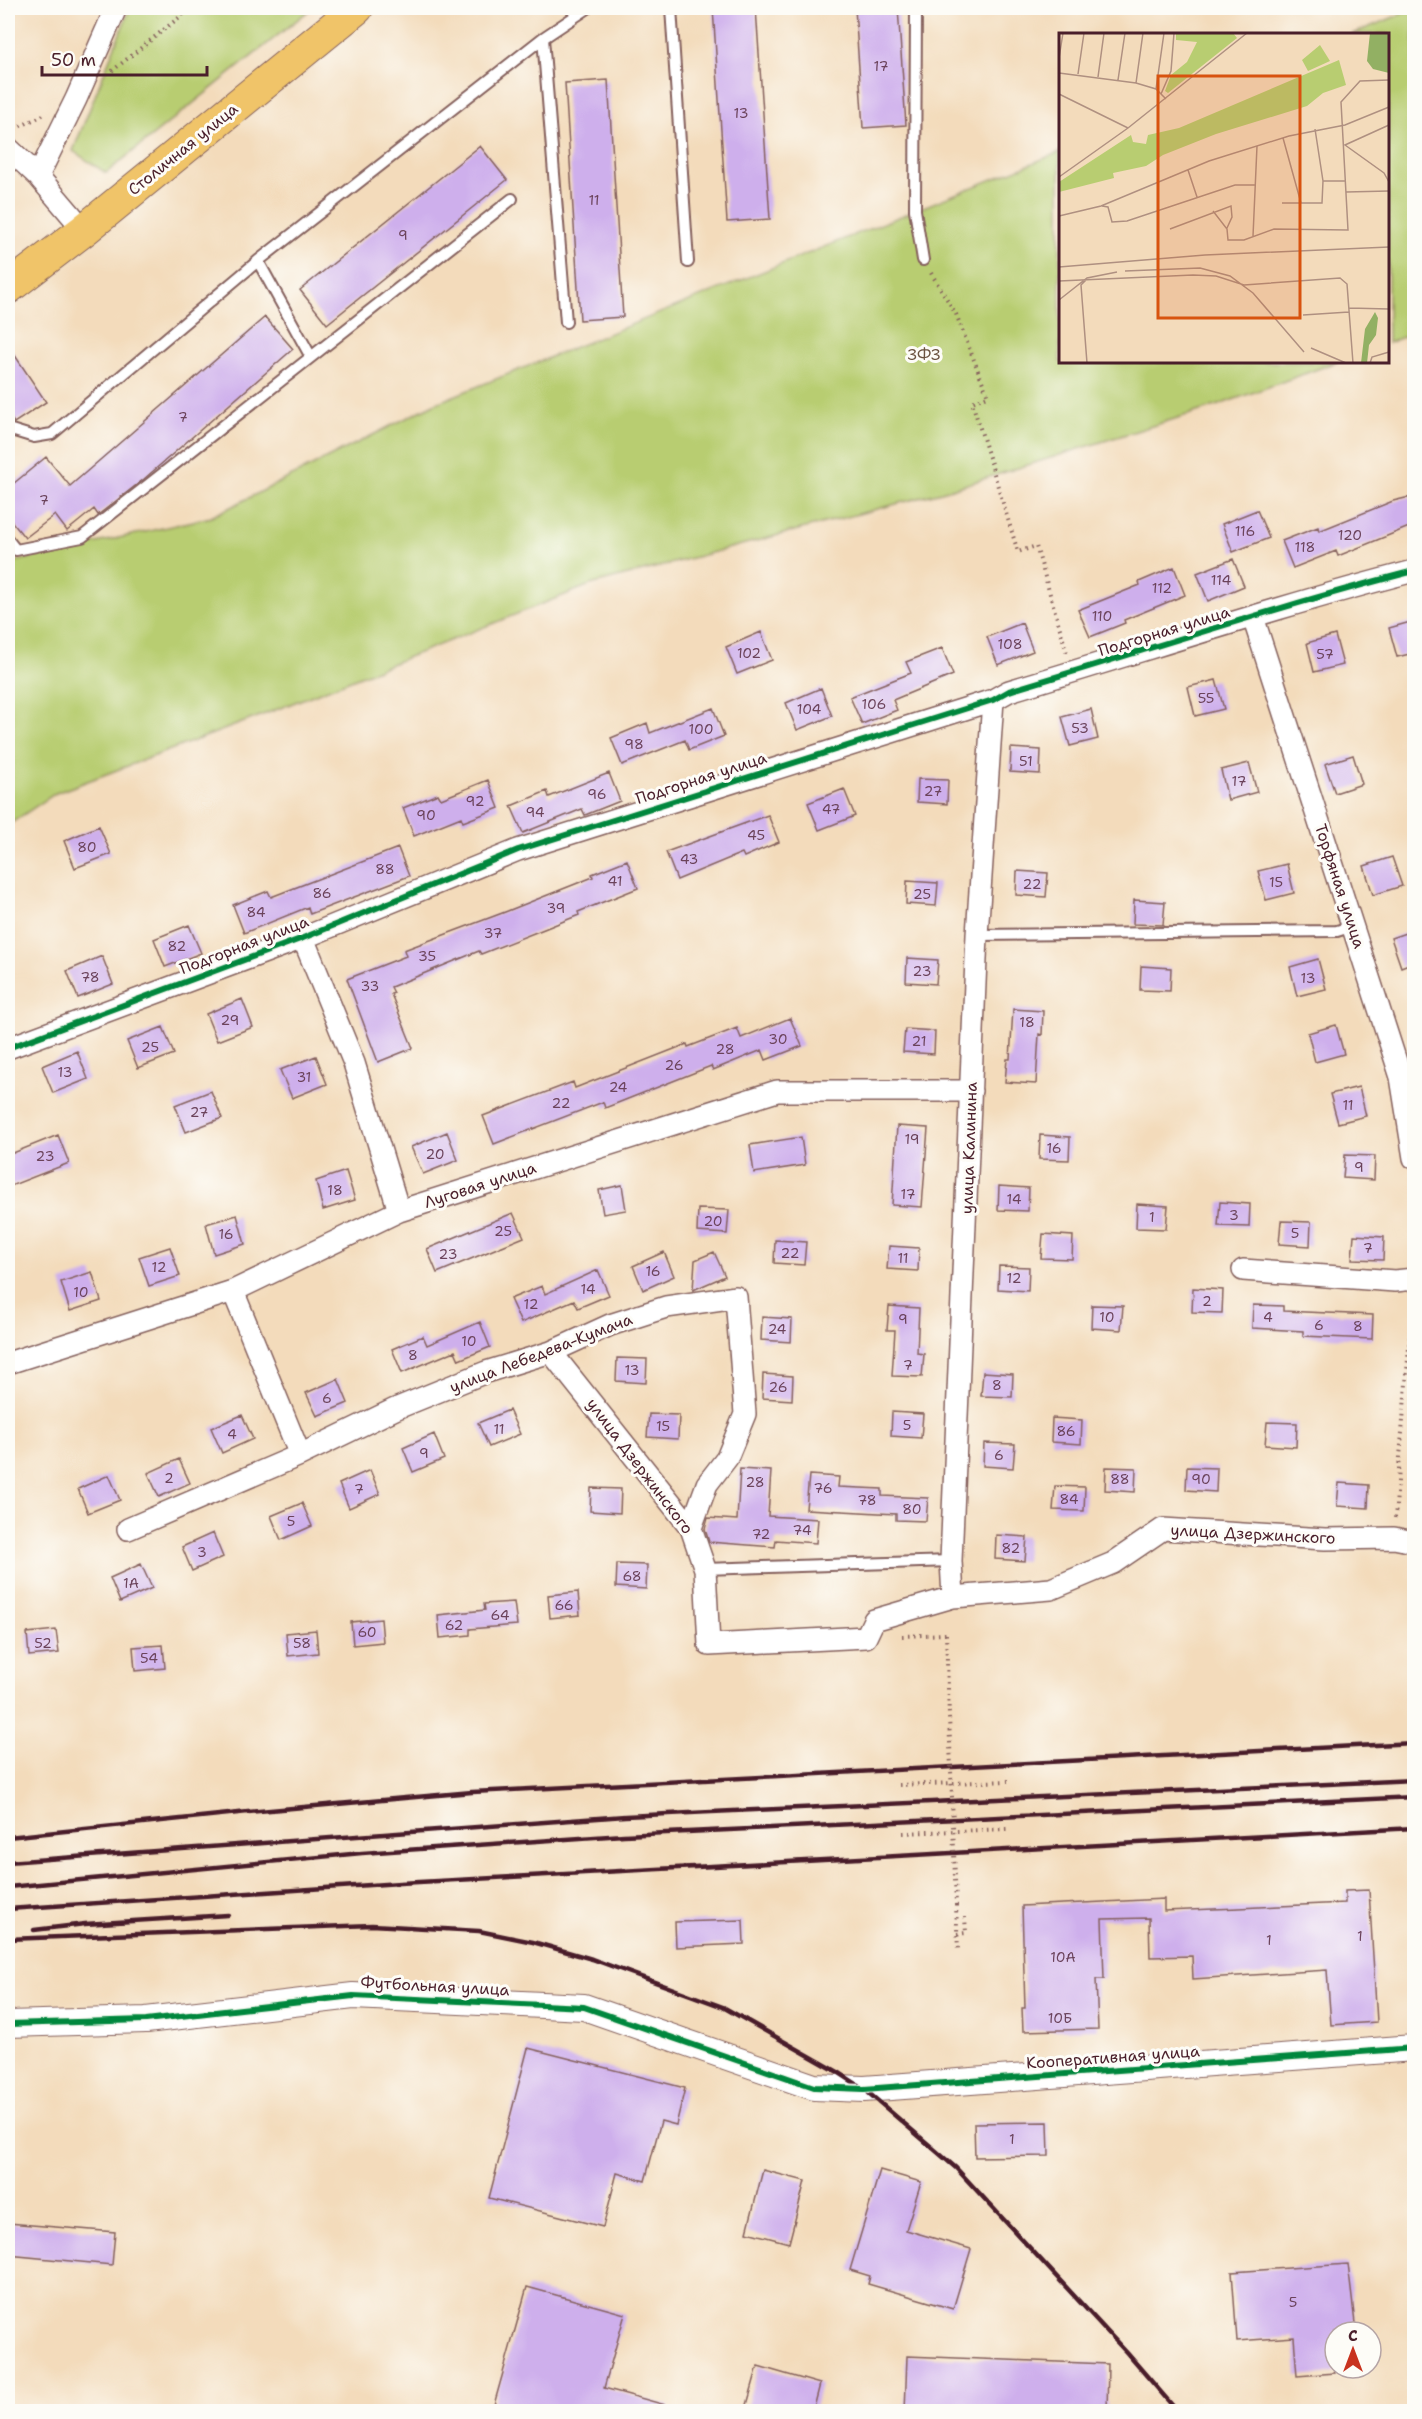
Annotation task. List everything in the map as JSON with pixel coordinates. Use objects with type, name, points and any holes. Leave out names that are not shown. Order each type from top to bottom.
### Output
[{"type":"main road","name":"Столичная улица","points":[[8,288],[84,230],[357,8]]},
{"type":"street","points":[[38,176],[76,99],[116,8]]},
{"type":"street","points":[[8,148],[38,176],[84,230]]},
{"type":"street","name":"Подгорная улица","points":[[8,1048],[303,938],[518,850],[993,700],[1009,691],[1317,596],[1414,571]]},
{"type":"street","name":"Торфяная улица","points":[[1253,617],[1401,1077],[1414,1158]]},
{"type":"street","name":"улица Калинина","points":[[953,1597],[951,1561],[978,934],[993,700]]},
{"type":"street","points":[[303,938],[354,1063],[399,1211]]},
{"type":"street","name":"Луговая улица","points":[[8,1363],[233,1291],[399,1211],[777,1090],[971,1091]]},
{"type":"street","points":[[1244,1270],[1395,1281],[1414,1288]]},
{"type":"street","points":[[233,1291],[300,1455]]},
{"type":"street","name":"улица Лебедева-Кумача","points":[[128,1529],[300,1455],[395,1409],[486,1372],[551,1352],[610,1325],[666,1307],[736,1297],[746,1414],[727,1458],[707,1484],[691,1528]]},
{"type":"street","name":"улица Дзержинского","points":[[551,1352],[691,1528],[705,1569],[709,1645],[866,1637],[874,1620],[953,1597],[1051,1589],[1113,1563],[1163,1529],[1325,1539],[1394,1538],[1414,1542]]},
{"type":"street","name":"Футбольная улица","points":[[8,2024],[146,2020],[353,1995],[584,2007],[814,2088]]},
{"type":"street","name":"Кооперативная улица","points":[[814,2088],[864,2089],[1414,2048]]},
{"type":"lane","points":[[8,429],[34,437],[52,434],[258,261],[543,38],[588,8]]},
{"type":"lane","points":[[671,8],[688,262]]},
{"type":"lane","points":[[916,8],[915,210],[923,260]]},
{"type":"lane","points":[[543,38],[566,322]]},
{"type":"lane","points":[[8,540],[16,550],[82,537],[512,199]]},
{"type":"lane","points":[[258,261],[311,357]]},
{"type":"lane","points":[[978,934],[1337,930],[1353,926]]},
{"type":"lane","points":[[705,1569],[951,1561]]},
{"type":"path","points":[[923,260],[956,314],[988,396],[972,402],[988,456],[1018,552],[1036,546],[1069,662]]},
{"type":"path","points":[[1394,1538],[1414,1288]]},
{"type":"path","points":[[866,1637],[946,1634],[958,1950]]},
{"type":"path","points":[[899,1785],[1008,1781]]},
{"type":"path","points":[[903,1833],[1008,1829]]},
{"type":"path","points":[[957,1934],[966,1933],[965,1917]]},
{"type":"green space","points":[[130,8],[312,8],[106,173],[73,151]]},
{"type":"green space","points":[[1414,9],[1414,333],[1389,343],[1389,33],[1354,33]]},
{"type":"green space","name":"ЗФЗ","points":[[1059,152],[1059,363],[1334,363],[1216,406],[945,491],[590,585],[255,718],[56,793],[8,825],[8,563],[211,517],[434,404]]},
{"type":"building","points":[[713,8],[756,8],[770,219],[727,222]]},
{"type":"building","points":[[855,8],[898,8],[906,125],[863,128]]},
{"type":"building","points":[[608,80],[623,317],[580,320],[565,83]]},
{"type":"building","points":[[480,146],[507,180],[327,324],[300,290]]},
{"type":"building","points":[[265,317],[293,349],[144,479],[98,515],[94,509],[67,531],[55,515],[25,538],[8,517],[8,488],[46,457],[70,486]]},
{"type":"building","points":[[8,345],[46,402],[14,423],[8,414]]},
{"type":"building","points":[[1414,496],[1414,525],[1338,556],[1336,551],[1293,568],[1282,541],[1318,527],[1319,531],[1393,501]]},
{"type":"building","points":[[1257,510],[1269,538],[1233,552],[1222,524]]},
{"type":"building","points":[[1233,559],[1244,586],[1208,601],[1197,573]]},
{"type":"building","points":[[1174,567],[1185,595],[1124,620],[1125,623],[1090,637],[1078,610],[1140,585],[1139,582]]},
{"type":"building","points":[[1414,621],[1414,653],[1397,657],[1389,628]]},
{"type":"building","points":[[1022,623],[1033,651],[998,665],[987,637]]},
{"type":"building","points":[[761,632],[772,660],[737,674],[726,647]]},
{"type":"building","points":[[1335,635],[1343,665],[1314,672],[1307,643]]},
{"type":"building","points":[[942,648],[953,675],[893,700],[897,710],[862,724],[850,697],[911,673],[906,662]]},
{"type":"building","points":[[1216,680],[1224,709],[1195,716],[1188,687]]},
{"type":"building","points":[[821,688],[832,716],[797,730],[786,703]]},
{"type":"building","points":[[713,708],[724,736],[689,750],[685,740],[622,765],[611,738],[647,723],[650,733]]},
{"type":"building","points":[[1091,709],[1098,739],[1070,746],[1062,717]]},
{"type":"building","points":[[1011,748],[1041,750],[1040,774],[1010,772]]},
{"type":"building","points":[[1353,755],[1362,784],[1335,793],[1325,764]]},
{"type":"building","points":[[1249,763],[1257,792],[1228,800],[1221,770]]},
{"type":"building","points":[[609,773],[620,801],[585,815],[582,809],[523,833],[511,806],[547,791],[549,797]]},
{"type":"building","points":[[918,779],[948,780],[947,804],[917,802]]},
{"type":"building","points":[[488,780],[499,808],[463,822],[461,817],[414,836],[403,808],[438,794],[441,799]]},
{"type":"building","points":[[844,789],[855,816],[819,830],[808,803]]},
{"type":"building","points":[[768,815],[779,842],[744,857],[742,853],[677,880],[666,852]]},
{"type":"building","points":[[99,826],[111,854],[75,868],[64,841]]},
{"type":"building","points":[[398,848],[409,876],[310,914],[308,907],[244,933],[233,905],[268,891],[271,897]]},
{"type":"building","points":[[1392,857],[1402,886],[1373,895],[1364,866]]},
{"type":"building","points":[[627,860],[638,888],[578,912],[579,915],[481,954],[479,951],[391,987],[394,993],[391,994],[413,1048],[378,1062],[347,979],[406,956],[404,950],[593,877],[592,874]]},
{"type":"building","points":[[1287,864],[1294,893],[1266,900],[1258,871]]},
{"type":"building","points":[[1017,871],[1048,873],[1046,897],[1016,895]]},
{"type":"building","points":[[907,881],[938,883],[936,906],[906,904]]},
{"type":"building","points":[[1134,900],[1165,902],[1163,925],[1133,924]]},
{"type":"building","points":[[189,925],[201,953],[165,967],[154,939]]},
{"type":"building","points":[[1414,930],[1414,962],[1401,967],[1391,938]]},
{"type":"building","points":[[102,956],[113,984],[78,998],[67,971]]},
{"type":"building","points":[[907,958],[938,960],[936,984],[906,982]]},
{"type":"building","points":[[1318,959],[1326,989],[1297,996],[1290,967]]},
{"type":"building","points":[[1141,966],[1171,968],[1170,991],[1140,990]]},
{"type":"building","points":[[242,999],[253,1027],[217,1041],[206,1014]]},
{"type":"building","points":[[1013,1009],[1043,1011],[1036,1084],[1005,1082],[1007,1059],[1010,1059]]},
{"type":"building","points":[[790,1018],[802,1046],[766,1060],[762,1050],[713,1070],[711,1066],[605,1108],[603,1102],[494,1144],[483,1116],[573,1082],[575,1088],[687,1044],[688,1047],[737,1028],[741,1038]]},
{"type":"building","points":[[1336,1025],[1344,1054],[1315,1062],[1308,1033]]},
{"type":"building","points":[[163,1027],[174,1054],[138,1068],[127,1041]]},
{"type":"building","points":[[905,1029],[935,1031],[934,1054],[903,1052]]},
{"type":"building","points":[[77,1051],[88,1079],[53,1093],[42,1066]]},
{"type":"building","points":[[316,1056],[327,1084],[292,1098],[280,1070]]},
{"type":"building","points":[[1359,1087],[1366,1116],[1338,1123],[1330,1094]]},
{"type":"building","points":[[211,1091],[222,1118],[186,1132],[175,1105]]},
{"type":"building","points":[[897,1126],[928,1128],[922,1207],[892,1205]]},
{"type":"building","points":[[447,1132],[458,1160],[423,1174],[411,1147]]},
{"type":"building","points":[[58,1135],[69,1163],[8,1187],[8,1155]]},
{"type":"building","points":[[1040,1135],[1070,1137],[1069,1160],[1039,1159]]},
{"type":"building","points":[[801,1137],[805,1165],[754,1173],[750,1145]]},
{"type":"building","points":[[1345,1155],[1375,1156],[1374,1180],[1343,1178]]},
{"type":"building","points":[[346,1171],[355,1200],[323,1210],[316,1181]]},
{"type":"building","points":[[622,1185],[626,1210],[603,1214],[599,1190]]},
{"type":"building","points":[[999,1186],[1029,1188],[1028,1211],[998,1210]]},
{"type":"building","points":[[1220,1202],[1250,1204],[1249,1227],[1218,1226]]},
{"type":"building","points":[[1137,1204],[1168,1206],[1166,1229],[1136,1228]]},
{"type":"building","points":[[698,1209],[729,1210],[727,1234],[697,1232]]},
{"type":"building","points":[[513,1213],[524,1237],[437,1273],[427,1249]]},
{"type":"building","points":[[237,1215],[245,1244],[214,1254],[206,1224]]},
{"type":"building","points":[[1281,1221],[1311,1222],[1310,1246],[1279,1244]]},
{"type":"building","points":[[1043,1234],[1073,1236],[1072,1259],[1041,1258]]},
{"type":"building","points":[[1354,1235],[1384,1237],[1383,1260],[1352,1259]]},
{"type":"building","points":[[775,1240],[806,1242],[804,1265],[774,1263]]},
{"type":"building","points":[[889,1246],[919,1248],[918,1271],[887,1269]]},
{"type":"building","points":[[170,1247],[180,1276],[149,1286],[139,1257]]},
{"type":"building","points":[[664,1252],[674,1276],[643,1290],[633,1266]]},
{"type":"building","points":[[714,1252],[725,1276],[693,1290],[695,1260]]},
{"type":"building","points":[[999,1266],[1029,1267],[1028,1291],[998,1289]]},
{"type":"building","points":[[598,1270],[609,1295],[578,1308],[574,1300],[521,1323],[510,1299],[542,1286],[545,1294]]},
{"type":"building","points":[[92,1272],[101,1301],[70,1311],[61,1282]]},
{"type":"building","points":[[1193,1288],[1223,1290],[1222,1313],[1192,1312]]},
{"type":"building","points":[[1092,1305],[1123,1306],[1121,1330],[1091,1328]]},
{"type":"building","points":[[1253,1305],[1283,1306],[1283,1311],[1373,1315],[1372,1339],[1303,1336],[1303,1331],[1252,1328]]},
{"type":"building","points":[[889,1306],[919,1308],[917,1353],[924,1354],[922,1377],[892,1376],[895,1330],[887,1330]]},
{"type":"building","points":[[762,1317],[792,1319],[791,1342],[761,1340]]},
{"type":"building","points":[[480,1322],[490,1347],[459,1360],[455,1351],[402,1373],[392,1349],[423,1336],[427,1345]]},
{"type":"building","points":[[617,1358],[647,1359],[646,1383],[616,1381]]},
{"type":"building","points":[[983,1372],[1013,1374],[1012,1397],[981,1396]]},
{"type":"building","points":[[763,1374],[793,1376],[792,1400],[762,1398]]},
{"type":"building","points":[[338,1379],[348,1403],[317,1416],[306,1393]]},
{"type":"building","points":[[509,1410],[520,1434],[489,1447],[478,1423]]},
{"type":"building","points":[[892,1412],[923,1414],[921,1438],[891,1436]]},
{"type":"building","points":[[649,1414],[679,1415],[678,1439],[647,1437]]},
{"type":"building","points":[[242,1415],[253,1439],[222,1453],[211,1428]]},
{"type":"building","points":[[1052,1418],[1082,1420],[1081,1444],[1051,1442]]},
{"type":"building","points":[[1267,1422],[1297,1423],[1296,1447],[1265,1445]]},
{"type":"building","points":[[434,1434],[444,1459],[413,1472],[403,1448]]},
{"type":"building","points":[[984,1443],[1015,1444],[1013,1468],[983,1466]]},
{"type":"building","points":[[179,1459],[190,1483],[159,1497],[148,1473]]},
{"type":"building","points":[[1106,1467],[1136,1468],[1135,1492],[1105,1490]]},
{"type":"building","points":[[1187,1467],[1217,1468],[1216,1492],[1186,1490]]},
{"type":"building","points":[[740,1469],[771,1471],[768,1516],[818,1519],[816,1543],[776,1540],[775,1547],[709,1542],[705,1529],[708,1518],[737,1520]]},
{"type":"building","points":[[370,1470],[380,1494],[349,1508],[339,1484]]},
{"type":"building","points":[[109,1475],[120,1500],[88,1513],[78,1489]]},
{"type":"building","points":[[809,1475],[839,1477],[838,1487],[882,1489],[882,1496],[928,1498],[926,1521],[896,1520],[896,1514],[806,1509]]},
{"type":"building","points":[[1339,1483],[1369,1485],[1368,1508],[1337,1506]]},
{"type":"building","points":[[1055,1486],[1085,1487],[1084,1511],[1053,1510]]},
{"type":"building","points":[[591,1488],[621,1489],[620,1513],[590,1511]]},
{"type":"building","points":[[302,1503],[312,1526],[281,1540],[271,1516]]},
{"type":"building","points":[[213,1533],[223,1557],[192,1571],[182,1547]]},
{"type":"building","points":[[996,1535],[1027,1537],[1025,1561],[995,1559]]},
{"type":"building","points":[[141,1564],[152,1588],[120,1602],[110,1578]]},
{"type":"building","points":[[617,1564],[647,1565],[646,1589],[616,1587]]},
{"type":"building","points":[[578,1592],[580,1615],[550,1618],[548,1595]]},
{"type":"building","points":[[514,1602],[517,1625],[470,1629],[470,1635],[440,1638],[438,1615],[485,1610],[484,1604]]},
{"type":"building","points":[[381,1619],[383,1642],[353,1645],[351,1622]]},
{"type":"building","points":[[56,1630],[59,1653],[29,1656],[27,1633]]},
{"type":"building","points":[[316,1630],[318,1653],[288,1656],[286,1633]]},
{"type":"building","points":[[163,1645],[165,1668],[135,1671],[133,1647]]},
{"type":"building","points":[[1369,1890],[1377,2022],[1331,2025],[1327,1970],[1193,1979],[1192,1956],[1150,1957],[1149,1918],[1102,1919],[1104,1979],[1096,1979],[1098,2029],[1023,2031],[1022,2008],[1025,2008],[1022,1906],[1164,1899],[1164,1911],[1239,1908],[1345,1903],[1345,1891]]},
{"type":"building","points":[[743,1920],[744,1944],[676,1947],[675,1922]]},
{"type":"building","points":[[528,2048],[685,2088],[676,2125],[661,2121],[645,2181],[617,2173],[603,2227],[489,2198]]},
{"type":"building","points":[[1048,2122],[1049,2156],[975,2157],[974,2123]]},
{"type":"building","points":[[763,2170],[805,2181],[789,2243],[747,2232]]},
{"type":"building","points":[[880,2170],[921,2182],[906,2230],[971,2249],[953,2309],[868,2284],[870,2276],[850,2270]]},
{"type":"building","points":[[8,2223],[115,2232],[112,2265],[8,2255]]},
{"type":"building","points":[[1348,2264],[1355,2320],[1323,2320],[1323,2374],[1297,2376],[1294,2337],[1237,2341],[1232,2272]]},
{"type":"building","points":[[527,2287],[625,2314],[604,2388],[669,2406],[668,2412],[492,2412]]},
{"type":"building","points":[[907,2356],[1108,2364],[1107,2412],[905,2412]]},
{"type":"building","points":[[758,2366],[820,2384],[813,2412],[745,2412]]},
{"type":"railway","points":[[8,1837],[472,1792],[1414,1743]]},
{"type":"railway","points":[[8,1862],[625,1816],[1414,1780]]},
{"type":"railway","points":[[8,1887],[362,1853],[624,1835],[1414,1797]]},
{"type":"railway","points":[[8,1909],[400,1883],[1414,1828]]},
{"type":"railway","points":[[34,1930],[85,1924],[228,1915]]},
{"type":"railway","points":[[8,1939],[372,1925],[479,1931],[533,1942],[592,1959],[723,2007],[864,2089],[956,2168],[1127,2353],[1178,2412]]},
{"type":"cycle path","points":[[8,1048],[303,938],[518,850],[993,700],[1009,691],[1262,614],[1414,571]]},
{"type":"cycle path","points":[[8,2024],[146,2020],[353,1996],[584,2007],[814,2087],[864,2089],[1414,2048]]}]
